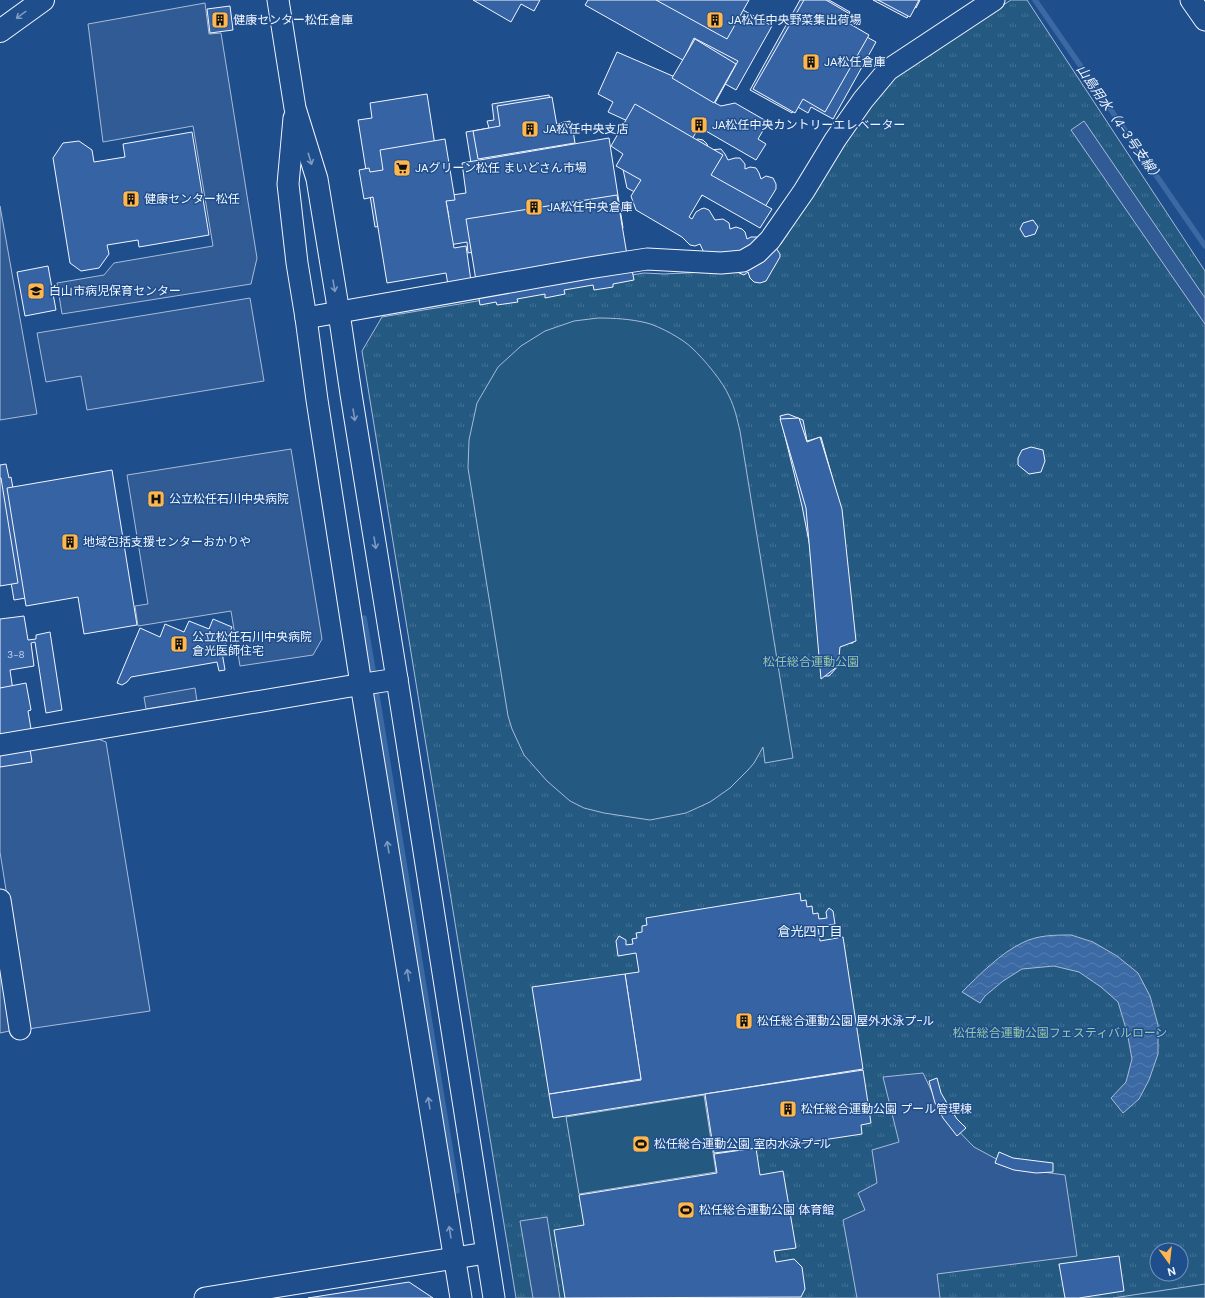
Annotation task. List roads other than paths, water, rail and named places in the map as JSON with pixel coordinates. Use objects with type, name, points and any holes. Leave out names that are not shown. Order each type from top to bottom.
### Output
[{"type":"highway","points":[[0,31],[43,0]]},
{"type":"street","points":[[278,0],[295,108],[317,179],[494,1298]]},
{"type":"street","points":[[306,318],[647,259],[721,263],[743,261],[757,253],[770,240],[804,191],[835,140],[863,100],[888,70],[994,0]]},
{"type":"street","points":[[1191,0],[1205,20]]},
{"type":"street","points":[[295,108],[288,184],[297,263],[361,684],[461,1298]]},
{"type":"street","points":[[297,263],[329,258]]},
{"type":"street","points":[[317,400],[351,394]]},
{"type":"street","points":[[0,745],[397,679]]},
{"type":"street","points":[[0,900],[20,1029]]},
{"type":"street","points":[[205,1298],[486,1253]]},
{"type":"water","points":[[1052,935],[1071,935],[1093,942],[1117,956],[1138,973],[1150,996],[1158,1025],[1158,1054],[1149,1080],[1139,1099],[1123,1113],[1111,1098],[1126,1082],[1132,1059],[1127,1032],[1118,1002],[1101,987],[1079,972],[1054,966],[1022,969],[1003,981],[985,996],[980,1003],[962,992],[998,958],[1014,947],[1028,940],[1040,937]]},
{"type":"waterway","name":"山島用水（4-3号支線）","points":[[1035,0],[1205,246]]},
{"type":"waterway","points":[[364,618],[373,670]]},
{"type":"waterway","points":[[376,690],[457,1191]]},
{"type":"place","name":"健康センター松任倉庫","points":[[220,20]]},
{"type":"place","name":"JA松任中央野菜集出荷場","points":[[715,20]]},
{"type":"place","name":"JA松任倉庫","points":[[811,62]]},
{"type":"place","name":"JA松任中央カントリーエレベーター","points":[[699,125]]},
{"type":"place","name":"JA松任中央支店","points":[[530,129]]},
{"type":"place","name":"JAグリーン松任 まいどさん市場","points":[[402,168]]},
{"type":"place","name":"健康センター松任","points":[[131,199]]},
{"type":"place","name":"JA松任中央倉庫","points":[[534,207]]},
{"type":"place","name":"白山市病児保育センター","points":[[36,291]]},
{"type":"place","name":"公立松任石川中央病院","points":[[156,499]]},
{"type":"place","name":"地域包括支援センターおかりや","points":[[70,542]]},
{"type":"place","name":"公立松任石川中央病院 倉光医師住宅","points":[[179,644]]},
{"type":"place","name":"松任総合運動公園 屋外水泳プｰル","points":[[744,1021]]},
{"type":"place","name":"松任総合運動公園 プール管理棟","points":[[788,1109]]},
{"type":"place","name":"松任総合運動公園 室内水泳プｰル","points":[[641,1144]]},
{"type":"place","name":"松任総合運動公園 体育館","points":[[686,1210]]},
{"type":"district","name":"倉光四丁目","points":[[810,931]]},
{"type":"park label","name":"松任総合運動公園","points":[[811,662]]},
{"type":"park label","name":"松任総合運動公園フェスティバルローン","points":[[1060,1033]]}]
